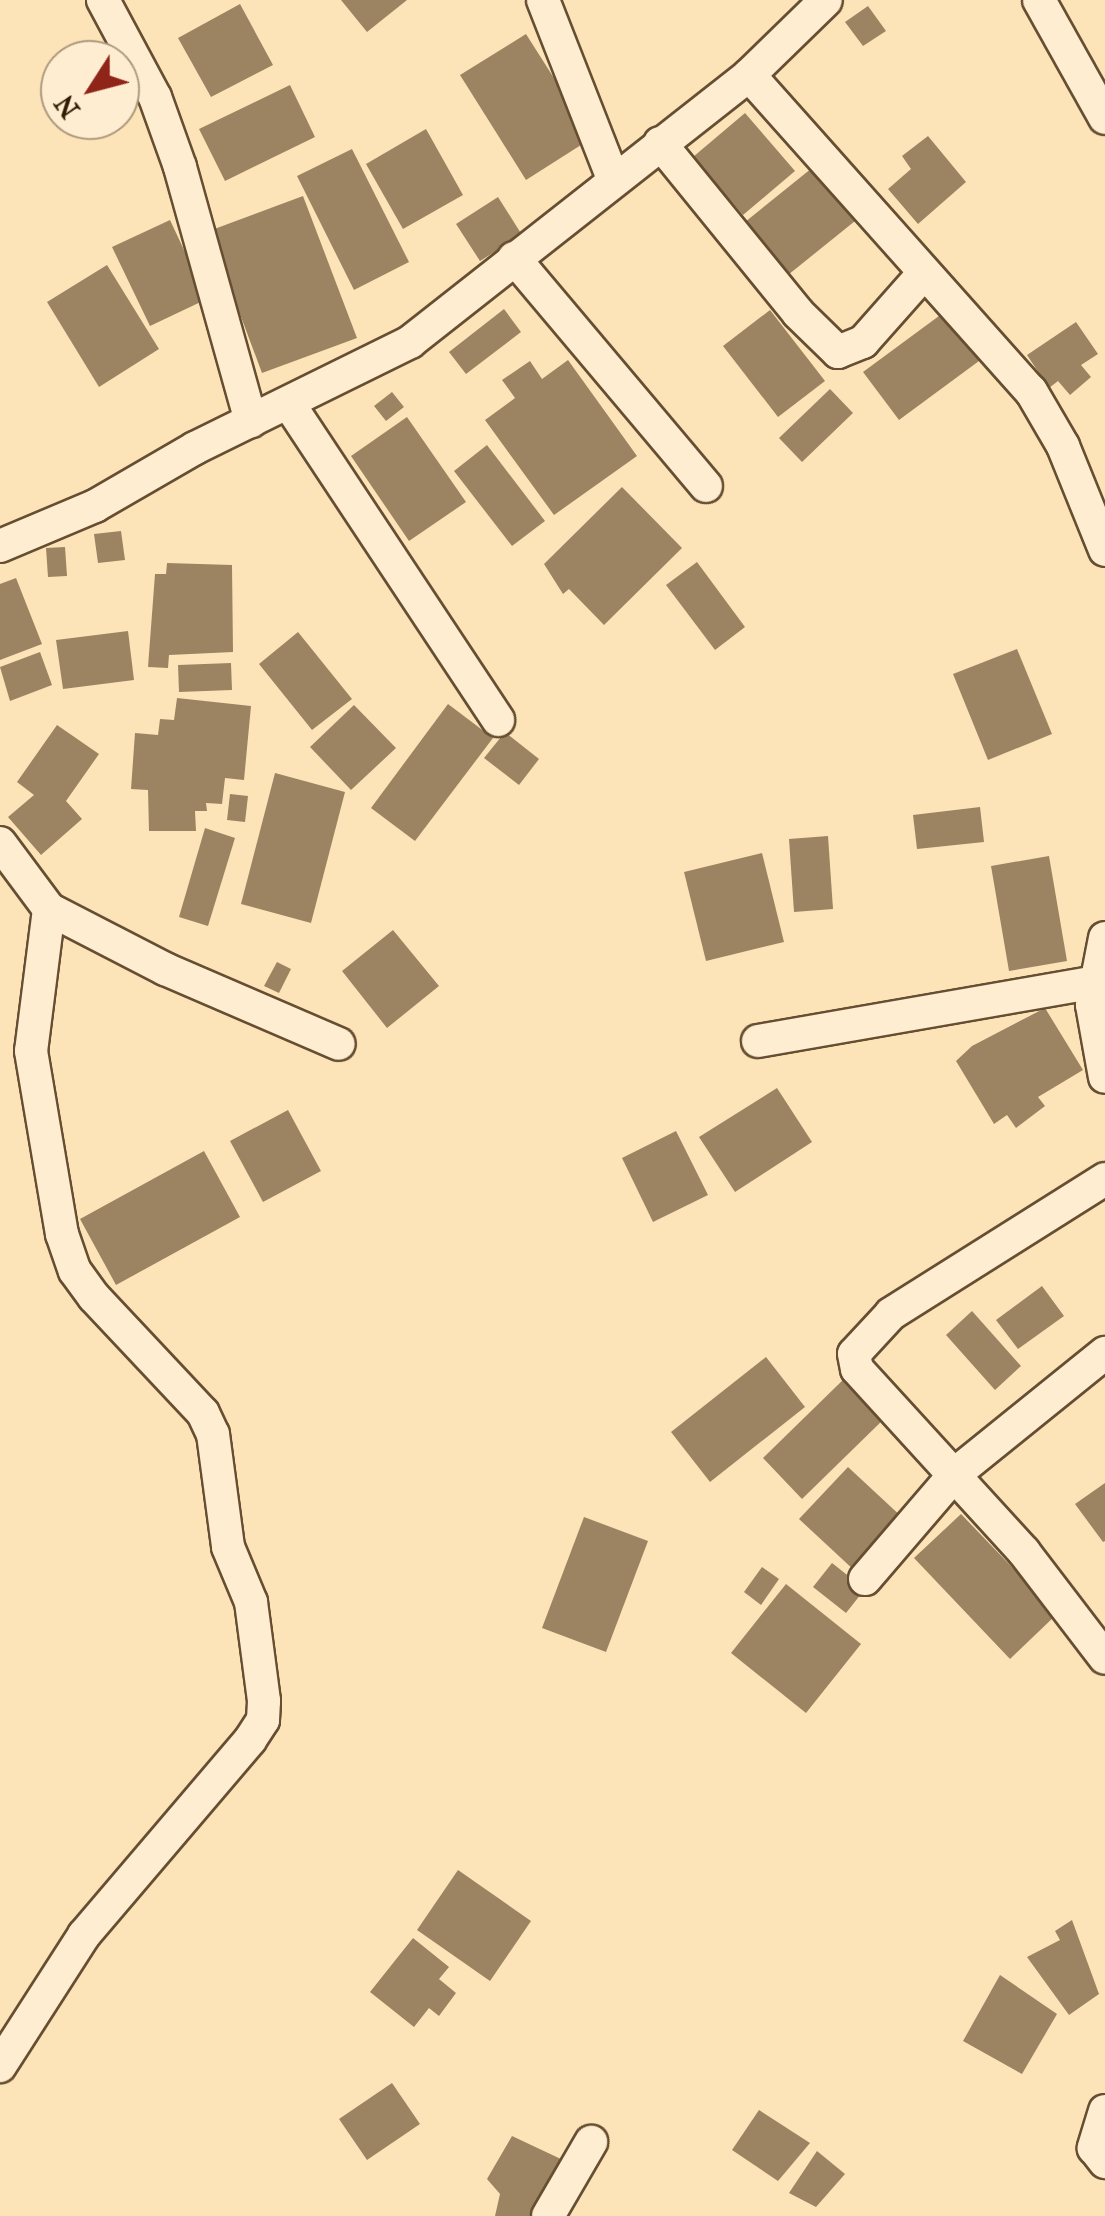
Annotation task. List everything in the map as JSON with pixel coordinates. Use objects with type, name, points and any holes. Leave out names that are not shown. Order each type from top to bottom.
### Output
[{"type":"street","points":[[104,0],[155,97],[180,166],[251,421]]},
{"type":"street","points":[[543,0],[613,179]]},
{"type":"street","points":[[0,546],[95,506],[251,421],[410,342],[750,75],[826,0]]},
{"type":"street","points":[[1039,0],[1105,118]]},
{"type":"street","points":[[750,75],[1031,391],[1063,446],[1105,550]]},
{"type":"street","points":[[660,143],[798,312],[838,352],[863,342],[924,274]]},
{"type":"street","points":[[514,258],[706,486]]},
{"type":"street","points":[[289,404],[498,720]]},
{"type":"street","points":[[0,843],[49,909],[165,969],[339,1044]]},
{"type":"street","points":[[0,2066],[84,1935],[233,1763],[262,1720],[264,1701],[251,1602],[228,1548],[213,1434],[203,1414],[94,1298],[75,1272],[62,1234],[30,1050],[49,909]]},
{"type":"street","points":[[1105,938],[1092,1006],[1105,1077]]},
{"type":"street","points":[[758,1040],[1095,982]]},
{"type":"street","points":[[1105,1179],[891,1314],[860,1343],[857,1369],[955,1474],[1105,1658]]},
{"type":"street","points":[[865,1579],[955,1474],[1105,1353]]},
{"type":"street","points":[[1105,2111],[1094,2148],[1105,2162]]},
{"type":"street","points":[[548,2216],[591,2142]]},
{"type":"building","points":[[341,0],[407,0],[367,32]]},
{"type":"building","points":[[240,4],[273,65],[211,97],[178,38]]},
{"type":"building","points":[[868,6],[886,31],[863,46],[845,22]]},
{"type":"building","points":[[526,34],[592,138],[526,180],[460,75]]},
{"type":"building","points":[[290,85],[315,137],[225,181],[199,129]]},
{"type":"building","points":[[745,113],[795,171],[743,215],[693,157]]},
{"type":"building","points":[[426,129],[463,195],[403,229],[366,164]]},
{"type":"building","points":[[928,136],[966,182],[918,224],[888,189],[911,169],[902,156]]},
{"type":"building","points":[[352,149],[409,262],[354,290],[297,176]]},
{"type":"building","points":[[817,164],[860,217],[788,275],[745,222]]},
{"type":"building","points":[[303,196],[357,338],[262,373],[209,231]]},
{"type":"building","points":[[498,197],[522,235],[480,261],[456,224]]},
{"type":"building","points":[[170,220],[207,299],[150,326],[112,247]]},
{"type":"building","points":[[107,265],[159,349],[99,387],[47,302]]},
{"type":"building","points":[[504,309],[521,332],[466,374],[449,352]]},
{"type":"building","points":[[770,310],[825,381],[778,417],[723,346]]},
{"type":"building","points":[[943,313],[979,361],[899,420],[863,372]]},
{"type":"building","points":[[1076,322],[1098,354],[1081,365],[1091,377],[1070,395],[1058,381],[1049,388],[1027,355]]},
{"type":"building","points":[[568,360],[637,456],[554,515],[485,420],[515,398],[502,380],[530,361],[542,379]]},
{"type":"building","points":[[830,389],[853,413],[802,462],[779,438]]},
{"type":"building","points":[[392,392],[404,407],[386,421],[374,406]]},
{"type":"building","points":[[407,417],[466,502],[409,541],[351,456]]},
{"type":"building","points":[[487,445],[545,521],[512,546],[454,471]]},
{"type":"building","points":[[622,487],[682,548],[604,625],[569,589],[563,594],[544,564]]},
{"type":"building","points":[[121,531],[125,560],[98,563],[94,534]]},
{"type":"building","points":[[65,547],[67,576],[48,577],[46,548]]},
{"type":"building","points":[[697,562],[745,627],[715,650],[666,585]]},
{"type":"building","points":[[167,563],[232,565],[233,652],[169,655],[168,668],[148,667],[155,574],[166,574]]},
{"type":"building","points":[[16,578],[42,644],[0,660],[0,584]]},
{"type":"building","points":[[128,631],[134,680],[63,689],[56,640]]},
{"type":"building","points":[[298,632],[352,699],[312,730],[259,664]]},
{"type":"building","points":[[1017,649],[1052,734],[988,760],[953,674]]},
{"type":"building","points":[[40,652],[52,685],[10,701],[0,667]]},
{"type":"building","points":[[231,663],[232,690],[179,692],[178,665]]},
{"type":"building","points":[[177,698],[251,706],[244,780],[225,778],[222,804],[206,803],[207,811],[195,811],[196,831],[149,831],[148,790],[131,789],[135,733],[158,735],[160,719],[174,720]]},
{"type":"building","points":[[448,704],[493,738],[415,841],[371,808]]},
{"type":"building","points":[[354,705],[396,748],[351,790],[310,747]]},
{"type":"building","points":[[57,725],[99,754],[66,801],[82,819],[41,855],[8,817],[34,795],[17,782]]},
{"type":"building","points":[[505,732],[539,759],[519,785],[484,758]]},
{"type":"building","points":[[275,773],[345,792],[311,923],[241,904]]},
{"type":"building","points":[[230,794],[248,796],[245,822],[227,820]]},
{"type":"building","points":[[980,807],[984,842],[917,849],[913,815]]},
{"type":"building","points":[[205,828],[235,838],[208,926],[179,917]]},
{"type":"building","points":[[828,836],[833,909],[794,912],[789,839]]},
{"type":"building","points":[[762,853],[784,942],[706,961],[684,872]]},
{"type":"building","points":[[1049,856],[1067,961],[1009,971],[991,866]]},
{"type":"building","points":[[393,930],[439,986],[387,1028],[342,971]]},
{"type":"building","points":[[277,962],[291,969],[279,993],[264,986]]},
{"type":"building","points":[[1045,1008],[1083,1070],[1038,1097],[1045,1106],[1016,1128],[1007,1115],[994,1124],[956,1061],[972,1046]]},
{"type":"building","points":[[777,1088],[812,1142],[735,1192],[699,1137]]},
{"type":"building","points":[[288,1110],[321,1171],[263,1202],[230,1141]]},
{"type":"building","points":[[676,1131],[708,1195],[653,1222],[622,1158]]},
{"type":"building","points":[[204,1151],[240,1217],[116,1285],[80,1219]]},
{"type":"building","points":[[1042,1286],[1064,1316],[1018,1349],[996,1320]]},
{"type":"building","points":[[972,1311],[1021,1366],[995,1390],[946,1335]]},
{"type":"building","points":[[766,1357],[805,1407],[710,1482],[671,1432]]},
{"type":"building","points":[[848,1375],[887,1416],[802,1499],[763,1458]]},
{"type":"building","points":[[848,1467],[904,1519],[855,1571],[799,1519]]},
{"type":"building","points":[[1105,1483],[1105,1541],[1103,1542],[1075,1504]]},
{"type":"building","points":[[961,1514],[1057,1614],[1010,1659],[914,1558]]},
{"type":"building","points":[[584,1517],[648,1541],[606,1652],[542,1628]]},
{"type":"building","points":[[832,1563],[865,1589],[846,1613],[813,1587]]},
{"type":"building","points":[[762,1567],[779,1579],[761,1605],[744,1592]]},
{"type":"building","points":[[786,1584],[861,1644],[806,1713],[731,1653]]},
{"type":"building","points":[[458,1870],[531,1921],[490,1981],[417,1930]]},
{"type":"building","points":[[1072,1920],[1099,1994],[1069,2015],[1027,1957],[1060,1940],[1055,1931]]},
{"type":"building","points":[[413,1938],[449,1967],[439,1979],[456,1993],[439,2016],[429,2008],[414,2027],[370,1992]]},
{"type":"building","points":[[1000,1975],[1057,2014],[1022,2074],[963,2041]]},
{"type":"building","points":[[392,2083],[420,2124],[367,2160],[339,2119]]},
{"type":"building","points":[[759,2110],[810,2143],[778,2181],[732,2150]]},
{"type":"building","points":[[512,2136],[563,2160],[530,2216],[495,2216],[500,2194],[487,2179]]},
{"type":"building","points":[[817,2151],[845,2174],[816,2207],[789,2193]]}]
